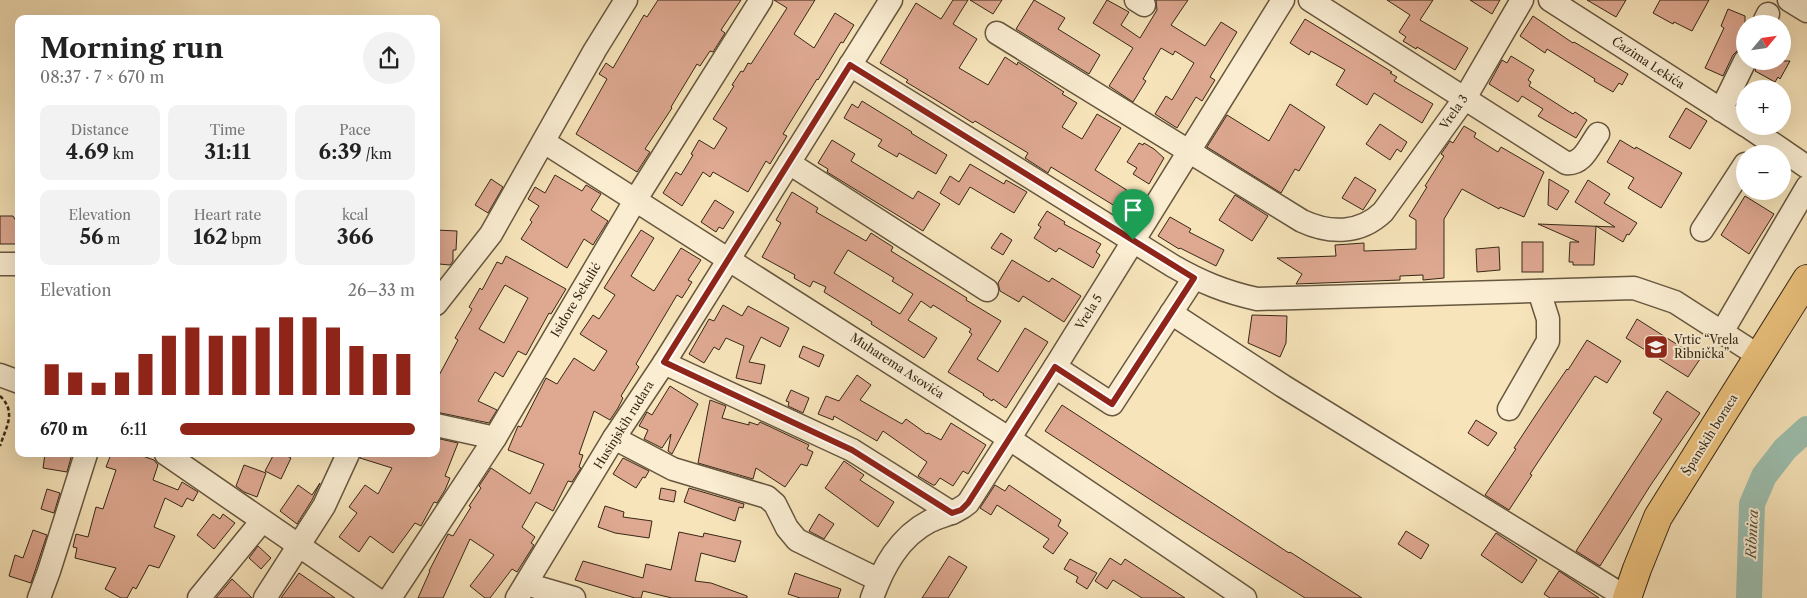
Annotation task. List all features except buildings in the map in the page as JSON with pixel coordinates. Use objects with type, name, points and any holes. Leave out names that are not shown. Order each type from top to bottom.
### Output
[{"type":"main road","name":"Španskih boraca","points":[[1627,598],[1658,517],[1807,279]]},
{"type":"street","points":[[444,281],[491,234],[595,50],[626,0]]},
{"type":"street","name":"Isidore Sekulić","points":[[390,598],[494,438],[636,199],[761,0]]},
{"type":"street","name":"Husinjskih rudara","points":[[522,591],[614,438],[664,362],[891,0]]},
{"type":"street","name":"Vrela 5","points":[[875,589],[887,564],[905,540],[928,522],[961,510],[968,503],[1284,0]]},
{"type":"street","points":[[1310,0],[1566,163],[1573,164],[1579,161],[1598,134]]},
{"type":"street","name":"Vrela 3","points":[[1189,152],[1311,225],[1326,230],[1344,230],[1362,226],[1383,212],[1465,98],[1522,0]]},
{"type":"street","name":"Ćazima Lekića","points":[[1550,0],[1721,110],[1751,136],[1807,167]]},
{"type":"street","points":[[1789,0],[1807,11]]},
{"type":"street","points":[[997,33],[1189,152]]},
{"type":"street","points":[[850,65],[1194,278],[1217,289],[1257,299],[1634,288],[1675,302],[1759,356]]},
{"type":"street","points":[[1721,110],[1741,70]]},
{"type":"street","name":"Muharema Asovića","points":[[544,142],[1010,438],[1245,598]]},
{"type":"street","points":[[789,162],[987,290]]},
{"type":"street","points":[[1702,230],[1736,178]]},
{"type":"street","points":[[1722,332],[1807,187]]},
{"type":"street","points":[[0,264],[15,264]]},
{"type":"street","points":[[1055,367],[1112,404],[1194,278]]},
{"type":"street","points":[[1509,409],[1548,341],[1548,319],[1539,291]]},
{"type":"street","points":[[1171,313],[1291,391],[1627,598]]},
{"type":"street","points":[[664,362],[852,450],[952,513]]},
{"type":"street","points":[[0,375],[15,381]]},
{"type":"street","points":[[440,427],[494,438]]},
{"type":"street","points":[[614,438],[673,469],[767,497],[775,504],[787,528],[797,540],[875,589]]},
{"type":"street","points":[[39,598],[85,457]]},
{"type":"street","points":[[170,457],[375,598]]},
{"type":"street","points":[[265,598],[324,506],[347,457]]},
{"type":"street","points":[[199,598],[262,520]]},
{"type":"street","points":[[522,591],[574,598]]},
{"type":"path","points":[[0,396],[7,403],[10,412],[0,446]]},
{"type":"waterway","name":"Ribnica","points":[[1749,598],[1752,504],[1764,476],[1785,449],[1807,429]]},
{"type":"place","name":"Vrtic “Vrela Ribnička”","points":[[1656,347]]},
{"type":"route","points":[[850,65],[1133,240],[1194,278],[1112,404],[1055,367],[968,503],[961,510],[952,513],[852,450],[664,362],[850,65]]}]
